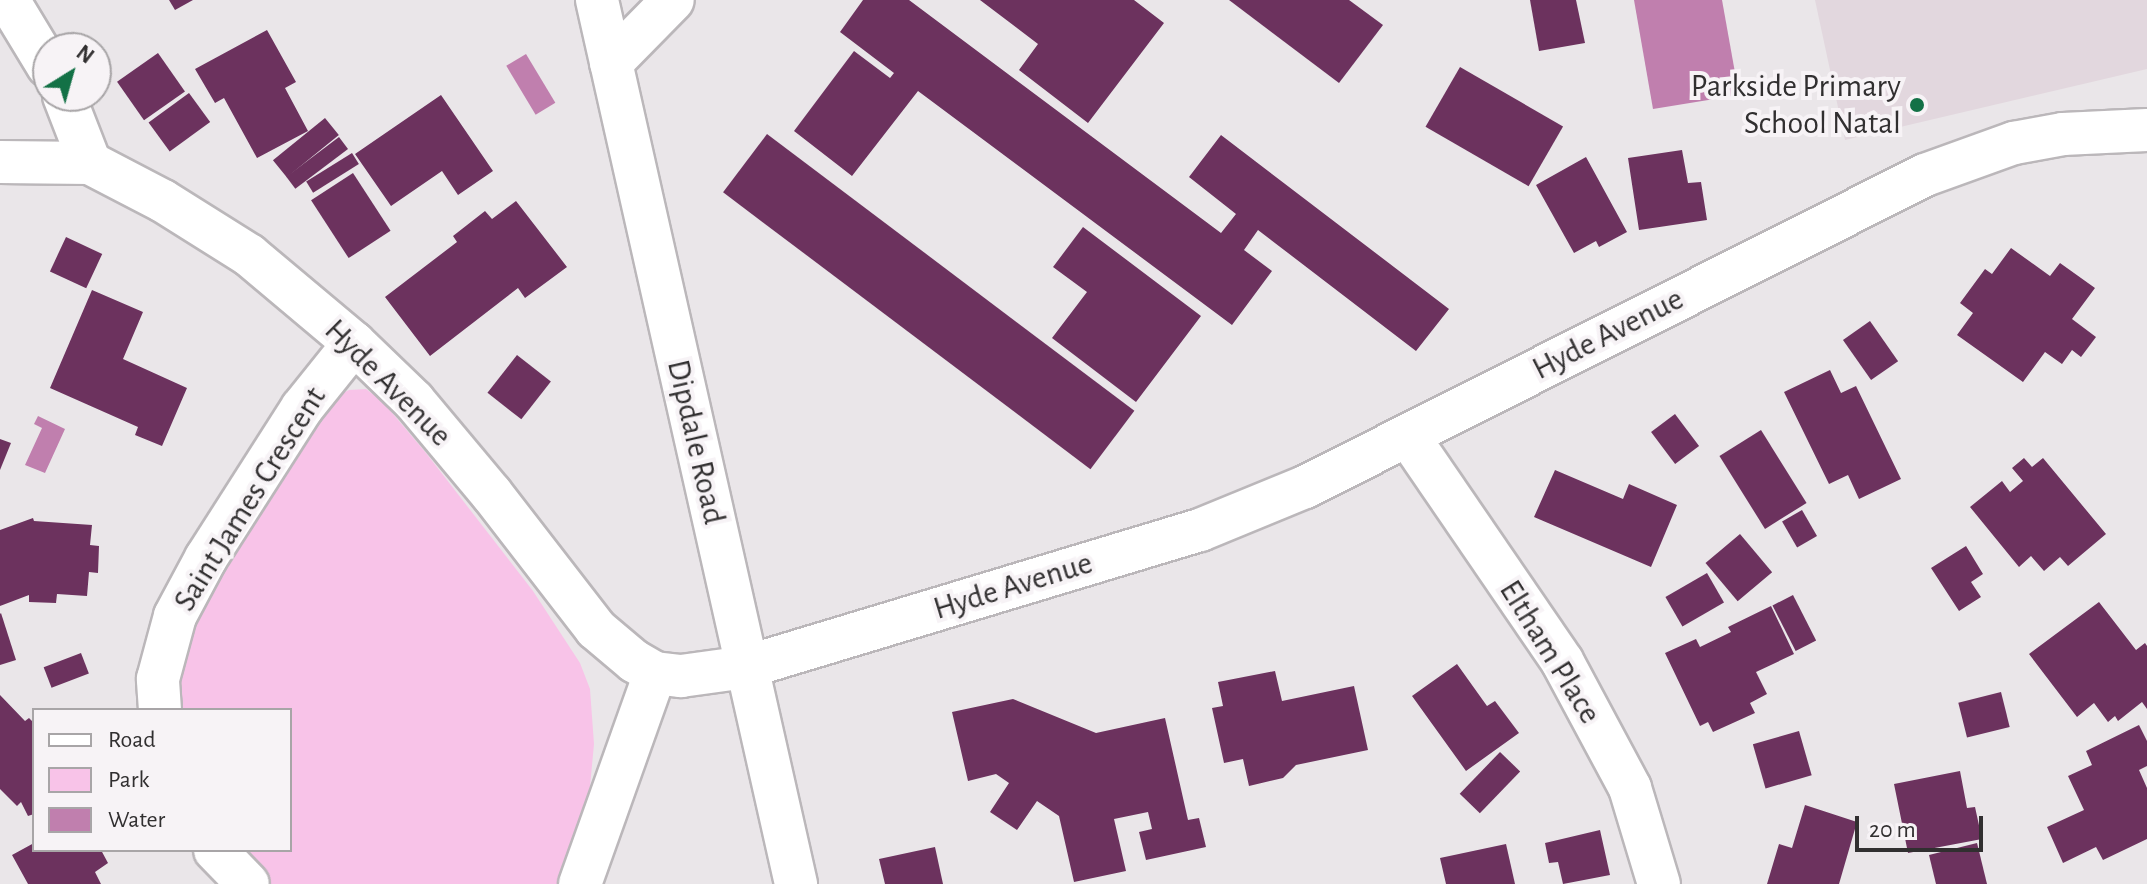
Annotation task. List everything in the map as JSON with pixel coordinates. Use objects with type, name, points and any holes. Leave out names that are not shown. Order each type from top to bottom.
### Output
[{"type":"street","points":[[8,0],[32,40]]},
{"type":"street","name":"Dipdale Road","points":[[597,0],[796,884]]},
{"type":"street","points":[[611,63],[673,0]]},
{"type":"street","points":[[70,112],[90,163]]},
{"type":"street","name":"Hyde Avenue","points":[[0,162],[90,163],[163,201],[249,255],[354,343],[414,401],[491,493],[596,629],[616,648],[655,673],[681,676],[746,667],[1200,530],[1305,487],[1925,175],[2014,143],[2063,134],[2144,139]]},
{"type":"street","name":"Saint James Crescent","points":[[160,708],[158,679],[175,616],[206,558],[302,408],[354,343]]},
{"type":"street","name":"Eltham Place","points":[[1408,436],[1562,661],[1630,788],[1659,884]]},
{"type":"street","points":[[580,884],[655,673]]},
{"type":"street","points":[[217,852],[248,884]]},
{"type":"shaded area","name":"Parkside Primary School Natal","points":[[1815,0],[2147,0],[2147,69],[1845,140]]},
{"type":"green space","points":[[366,389],[383,402],[533,591],[580,663],[590,689],[594,744],[589,797],[564,884],[268,884],[234,852],[292,852],[292,708],[174,708],[184,647],[225,559],[333,398],[349,390]]},
{"type":"water","points":[[1634,0],[1722,0],[1739,95],[1653,109]]},
{"type":"water","points":[[526,54],[555,103],[536,115],[506,66]]},
{"type":"water","points":[[38,416],[65,429],[45,473],[25,465],[42,428],[34,424]]},
{"type":"building","points":[[169,0],[193,0],[175,10]]},
{"type":"building","points":[[863,0],[909,0],[1221,233],[1236,214],[1189,177],[1221,135],[1449,309],[1416,351],[1258,230],[1244,250],[1272,271],[1232,325],[918,91],[852,176],[794,131],[854,51],[890,78],[894,73],[840,32]]},
{"type":"building","points":[[980,0],[1134,0],[1164,23],[1088,123],[1019,70],[1038,44]]},
{"type":"building","points":[[1229,0],[1349,0],[1383,25],[1339,83]]},
{"type":"building","points":[[1530,0],[1576,0],[1585,43],[1539,51]]},
{"type":"building","points":[[267,30],[296,82],[285,88],[308,131],[257,158],[224,98],[215,103],[195,69]]},
{"type":"building","points":[[158,53],[185,92],[144,120],[117,82]]},
{"type":"building","points":[[1460,67],[1563,126],[1529,186],[1426,127]]},
{"type":"building","points":[[189,93],[210,122],[170,152],[149,122]]},
{"type":"building","points":[[441,95],[493,171],[458,195],[442,171],[391,206],[355,154]]},
{"type":"building","points":[[325,118],[339,135],[287,177],[273,160]]},
{"type":"building","points":[[767,134],[1134,411],[1090,469],[723,192]]},
{"type":"building","points":[[339,137],[348,149],[295,189],[286,177]]},
{"type":"building","points":[[1682,150],[1688,183],[1701,182],[1707,220],[1639,230],[1628,158]]},
{"type":"building","points":[[352,153],[359,164],[313,193],[306,182]]},
{"type":"building","points":[[1586,157],[1627,232],[1599,247],[1596,241],[1574,253],[1536,185]]},
{"type":"building","points":[[353,173],[391,231],[349,258],[311,200]]},
{"type":"building","points":[[516,201],[567,267],[525,298],[518,288],[430,356],[385,297],[457,242],[453,236],[485,211],[492,219]]},
{"type":"building","points":[[1083,227],[1201,316],[1136,402],[1052,338],[1087,292],[1053,267]]},
{"type":"building","points":[[66,237],[102,254],[86,288],[50,271]]},
{"type":"building","points":[[2011,248],[2050,276],[2060,263],[2095,288],[2072,319],[2096,337],[2081,357],[2072,350],[2062,364],[2045,352],[2023,382],[1957,335],[1973,313],[1960,303],[1985,269],[1992,274]]},
{"type":"building","points":[[92,290],[143,312],[123,359],[187,388],[162,446],[135,435],[138,427],[50,388]]},
{"type":"building","points":[[1870,321],[1898,361],[1871,380],[1843,340]]},
{"type":"building","points":[[517,355],[551,381],[521,419],[487,393]]},
{"type":"building","points":[[1830,370],[1841,393],[1856,386],[1901,479],[1859,499],[1848,475],[1829,484],[1784,392]]},
{"type":"building","points":[[1675,414],[1699,446],[1675,464],[1651,432]]},
{"type":"building","points":[[1761,430],[1807,503],[1765,529],[1719,456]]},
{"type":"building","points":[[0,439],[11,443],[0,470]]},
{"type":"building","points":[[2024,458],[2032,467],[2043,458],[2106,534],[2068,566],[2060,557],[2044,571],[2031,556],[2019,567],[1970,507],[2002,481],[2010,492],[2023,481],[2012,468]]},
{"type":"building","points":[[1555,470],[1623,499],[1629,484],[1677,505],[1651,567],[1534,517]]},
{"type":"building","points":[[1802,510],[1817,536],[1797,547],[1782,522]]},
{"type":"building","points":[[33,518],[34,521],[92,525],[90,545],[99,546],[98,573],[89,572],[87,596],[57,594],[56,603],[29,602],[29,595],[0,606],[0,530]]},
{"type":"building","points":[[1740,534],[1772,572],[1738,601],[1706,563]]},
{"type":"building","points":[[1966,546],[1983,574],[1971,582],[1981,597],[1959,611],[1931,568]]},
{"type":"building","points":[[1707,573],[1724,602],[1682,626],[1665,597]]},
{"type":"building","points":[[1793,595],[1816,640],[1796,651],[1773,605]]},
{"type":"building","points":[[2099,602],[2136,650],[2145,643],[2147,646],[2147,709],[2142,702],[2118,721],[2115,716],[2108,722],[2094,703],[2077,717],[2029,654]]},
{"type":"building","points":[[1771,606],[1794,654],[1756,672],[1767,694],[1750,703],[1755,713],[1713,732],[1708,722],[1700,726],[1665,653],[1696,639],[1700,647],[1731,632],[1728,627]]},
{"type":"building","points":[[0,614],[16,660],[0,665]]},
{"type":"building","points":[[81,653],[89,674],[52,688],[44,667]]},
{"type":"building","points":[[1457,664],[1487,706],[1495,701],[1519,733],[1466,771],[1412,696]]},
{"type":"building","points":[[1275,671],[1282,701],[1354,686],[1368,750],[1296,765],[1283,778],[1249,786],[1243,759],[1224,763],[1212,708],[1223,706],[1218,682]]},
{"type":"building","points":[[2001,692],[2010,727],[1967,738],[1958,703]]},
{"type":"building","points":[[0,695],[25,721],[29,718],[32,721],[32,815],[28,816],[21,802],[17,806],[0,789]]},
{"type":"building","points":[[1013,699],[1096,733],[1165,718],[1188,820],[1199,818],[1206,847],[1146,860],[1139,832],[1152,829],[1148,812],[1114,819],[1126,871],[1074,882],[1059,816],[1037,801],[1017,830],[990,812],[1009,783],[996,774],[968,781],[952,712]]},
{"type":"building","points":[[2139,725],[2147,741],[2147,766],[2139,770],[2147,788],[2147,839],[2103,860],[2096,847],[2063,863],[2047,827],[2084,810],[2068,776],[2092,765],[2086,751]]},
{"type":"building","points":[[1799,731],[1812,775],[1766,788],[1753,744]]},
{"type":"building","points":[[1500,752],[1520,771],[1480,813],[1460,794]]},
{"type":"building","points":[[1960,771],[1967,808],[1975,807],[1982,839],[1908,853],[1894,784]]},
{"type":"building","points":[[1805,805],[1857,822],[1839,884],[1767,884],[1779,844],[1792,848]]},
{"type":"building","points":[[1600,830],[1610,875],[1563,884],[1558,862],[1549,863],[1545,843]]},
{"type":"building","points":[[1977,843],[1987,884],[1936,884],[1929,855]]},
{"type":"building","points":[[32,844],[32,852],[102,852],[108,863],[95,872],[101,884],[28,884],[12,855]]},
{"type":"building","points":[[1506,844],[1515,884],[1446,884],[1440,858]]},
{"type":"building","points":[[935,847],[943,884],[885,884],[879,859]]},
{"type":"place","name":"Parkside Primary School Natal","points":[[1917,105]]}]
